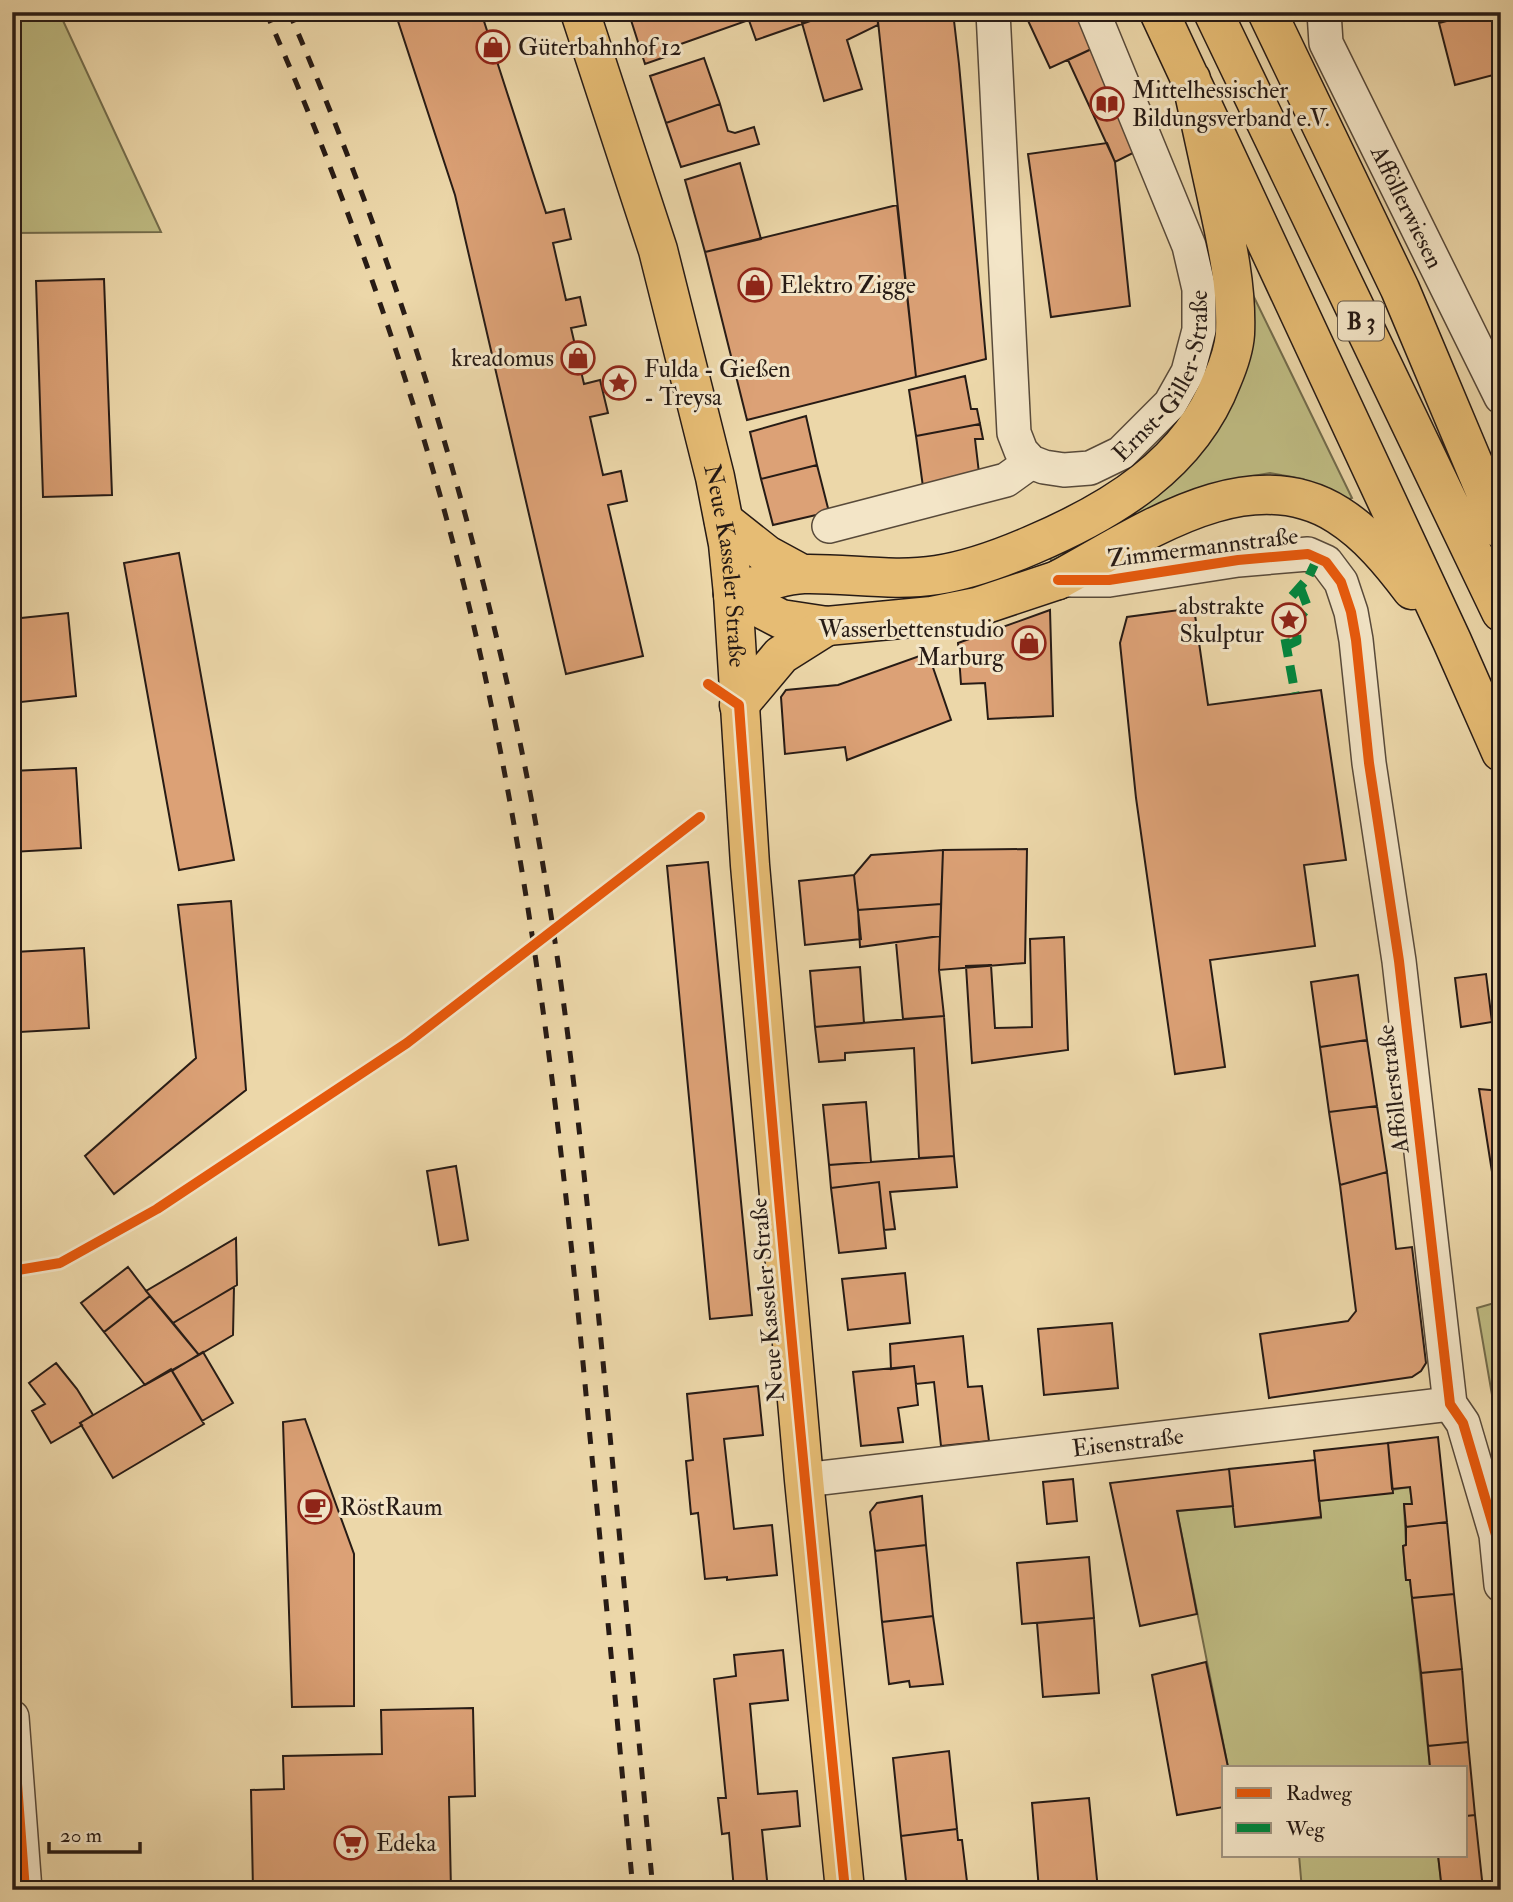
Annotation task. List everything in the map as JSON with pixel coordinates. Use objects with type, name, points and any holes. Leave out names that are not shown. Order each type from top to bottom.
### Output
[{"type":"main road","name":"Neue Kasseler Straße","points":[[580,12],[658,250],[700,413],[723,520],[733,594],[750,865],[804,1480],[845,1890]]},
{"type":"main road","name":"B 3","points":[[1159,12],[1501,752]]},
{"type":"main road","name":"B 3","points":[[1267,12],[1400,289],[1501,529]]},
{"type":"main road","name":"B 3","points":[[1217,21],[1501,612]]},
{"type":"main road","points":[[733,594],[769,581],[802,574],[893,578],[934,576],[999,558],[1070,528],[1135,491],[1163,467],[1196,430],[1214,401],[1227,368],[1235,337],[1235,293],[1184,63]]},
{"type":"main road","points":[[733,594],[781,619],[827,626],[932,616],[977,607],[1058,580],[1212,502],[1257,495],[1285,495],[1335,513],[1379,548],[1452,641]]},
{"type":"main road","points":[[723,520],[767,555],[802,574]]},
{"type":"main road","points":[[738,705],[780,655],[827,626]]},
{"type":"street","points":[[829,526],[1006,480],[1031,462],[1021,451],[1014,433],[993,12]]},
{"type":"street","name":"Ernst-Giller-Straße","points":[[1031,462],[1064,470],[1090,468],[1121,453],[1170,404],[1188,372],[1199,330],[1199,289],[1189,246],[1093,12]]},
{"type":"street","name":"Afföllerwiesen","points":[[1324,12],[1326,43],[1501,397]]},
{"type":"street","name":"Zimmermannstraße","points":[[1058,580],[1109,580],[1238,560],[1308,554],[1318,558],[1335,572],[1341,583]]},
{"type":"street","name":"Afföllerstraße","points":[[1341,583],[1351,612],[1356,640],[1370,763],[1399,961],[1450,1404],[1462,1423],[1496,1535],[1501,1585]]},
{"type":"street","name":"Eisenstraße","points":[[804,1480],[1450,1404]]},
{"type":"street","points":[[12,1717],[25,1890]]},
{"type":"shaded area","points":[[12,12],[59,12],[161,232],[12,233]]},
{"type":"shaded area","points":[[1252,293],[1352,498],[1347,500],[1303,479],[1270,473],[1230,480],[1051,561],[1049,554],[1163,486]]},
{"type":"shaded area","points":[[1501,1301],[1501,1394],[1492,1395],[1477,1308]]},
{"type":"shaded area","points":[[1410,1487],[1412,1504],[1404,1505],[1406,1545],[1403,1546],[1406,1580],[1410,1580],[1430,1766],[1228,1766],[1177,1511],[1233,1506],[1235,1527],[1321,1518],[1319,1501]]},
{"type":"shaded area","points":[[1299,1856],[1438,1856],[1442,1890],[1302,1890]]},
{"type":"building","points":[[395,12],[481,12],[546,213],[564,209],[571,239],[553,243],[566,300],[580,297],[586,325],[571,328],[584,384],[600,380],[608,413],[590,417],[603,475],[621,471],[627,501],[608,505],[643,656],[566,674],[455,195]]},
{"type":"building","points":[[633,12],[746,12],[749,20],[678,45],[679,52],[645,64],[630,17]]},
{"type":"building","points":[[746,12],[836,12],[756,40]]},
{"type":"building","points":[[836,12],[877,12],[878,25],[847,40],[862,89],[824,101],[802,23]]},
{"type":"building","points":[[877,12],[953,12],[959,64],[986,359],[916,377]]},
{"type":"building","points":[[1024,12],[1083,12],[1098,46],[1050,68]]},
{"type":"building","points":[[1481,12],[1498,12],[1501,24],[1501,73],[1455,85],[1439,23]]},
{"type":"building","points":[[1098,46],[1145,147],[1115,162],[1068,60]]},
{"type":"building","points":[[704,58],[720,104],[666,123],[650,76]]},
{"type":"building","points":[[720,104],[728,131],[735,133],[754,127],[759,144],[681,167],[666,123]]},
{"type":"building","points":[[1107,143],[1115,162],[1130,306],[1051,317],[1028,154]]},
{"type":"building","points":[[740,163],[761,239],[705,252],[685,180]]},
{"type":"building","points":[[897,205],[916,377],[747,420],[705,252]]},
{"type":"building","points":[[104,279],[112,495],[43,497],[36,281]]},
{"type":"building","points":[[965,376],[971,409],[977,409],[980,424],[916,436],[909,390]]},
{"type":"building","points":[[806,416],[817,465],[761,479],[750,432]]},
{"type":"building","points":[[980,424],[983,439],[975,439],[979,473],[923,487],[916,436]]},
{"type":"building","points":[[817,465],[829,512],[773,525],[761,479]]},
{"type":"building","points":[[179,553],[234,860],[179,870],[124,563]]},
{"type":"building","points":[[1194,608],[1208,705],[1321,690],[1346,860],[1304,865],[1315,946],[1210,960],[1225,1067],[1175,1074],[1136,798],[1120,643],[1127,617]]},
{"type":"building","points":[[1050,610],[1053,716],[988,719],[985,683],[961,684],[958,643]]},
{"type":"building","points":[[68,613],[76,696],[12,703],[12,619]]},
{"type":"building","points":[[928,653],[951,720],[847,760],[845,747],[785,754],[781,697],[786,690],[838,685]]},
{"type":"building","points":[[76,768],[81,848],[12,852],[12,771]]},
{"type":"building","points":[[1027,849],[1025,963],[939,970],[943,850]]},
{"type":"building","points":[[943,850],[941,904],[858,910],[854,875],[871,855]]},
{"type":"building","points":[[708,862],[752,1315],[710,1319],[667,866]]},
{"type":"building","points":[[854,875],[861,939],[805,945],[799,881]]},
{"type":"building","points":[[231,901],[246,1090],[114,1194],[85,1156],[196,1058],[178,905]]},
{"type":"building","points":[[941,904],[940,936],[860,947],[858,910]]},
{"type":"building","points":[[940,936],[939,970],[944,1016],[903,1019],[896,942]]},
{"type":"building","points":[[1064,937],[1068,1050],[972,1063],[966,966],[991,965],[995,1028],[1032,1027],[1030,939]]},
{"type":"building","points":[[84,948],[89,1028],[20,1032],[15,952]]},
{"type":"building","points":[[860,967],[864,1023],[815,1027],[810,971]]},
{"type":"building","points":[[1486,974],[1492,1022],[1461,1027],[1455,978]]},
{"type":"building","points":[[1358,975],[1367,1040],[1320,1047],[1311,982]]},
{"type":"building","points":[[944,1016],[954,1156],[919,1158],[914,1048],[845,1053],[845,1060],[819,1062],[815,1027]]},
{"type":"building","points":[[1367,1040],[1377,1106],[1329,1112],[1320,1047]]},
{"type":"building","points":[[1479,1089],[1501,1091],[1501,1171],[1492,1172]]},
{"type":"building","points":[[866,1102],[871,1162],[829,1165],[823,1105]]},
{"type":"building","points":[[1377,1106],[1387,1172],[1340,1185],[1329,1112]]},
{"type":"building","points":[[954,1156],[957,1187],[890,1192],[895,1229],[884,1230],[879,1182],[831,1188],[829,1165]]},
{"type":"building","points":[[456,1166],[468,1240],[439,1245],[427,1171]]},
{"type":"building","points":[[1387,1172],[1396,1249],[1412,1247],[1426,1363],[1421,1371],[1412,1377],[1269,1398],[1260,1334],[1348,1321],[1356,1311],[1340,1185]]},
{"type":"building","points":[[879,1182],[886,1248],[839,1253],[831,1188]]},
{"type":"building","points":[[236,1238],[237,1285],[173,1323],[146,1291]]},
{"type":"building","points":[[128,1267],[150,1296],[104,1332],[81,1303]]},
{"type":"building","points":[[905,1273],[910,1323],[848,1330],[842,1279]]},
{"type":"building","points":[[234,1287],[233,1335],[199,1355],[173,1323]]},
{"type":"building","points":[[150,1296],[199,1355],[145,1385],[104,1332]]},
{"type":"building","points":[[1112,1323],[1118,1388],[1044,1395],[1038,1329]]},
{"type":"building","points":[[963,1336],[968,1387],[982,1386],[989,1441],[941,1446],[934,1382],[916,1384],[914,1366],[891,1369],[890,1344]]},
{"type":"building","points":[[203,1352],[233,1403],[202,1421],[172,1371]]},
{"type":"building","points":[[56,1363],[93,1415],[80,1423],[82,1425],[51,1443],[32,1411],[45,1404],[29,1383]]},
{"type":"building","points":[[914,1366],[918,1405],[898,1408],[903,1442],[861,1446],[853,1372]]},
{"type":"building","points":[[171,1369],[204,1424],[113,1478],[80,1423]]},
{"type":"building","points":[[758,1386],[763,1435],[724,1439],[734,1529],[772,1525],[777,1575],[727,1580],[727,1577],[705,1579],[698,1513],[691,1514],[686,1461],[693,1460],[687,1394]]},
{"type":"building","points":[[305,1419],[354,1554],[354,1706],[292,1707],[283,1422]]},
{"type":"building","points":[[1438,1437],[1447,1522],[1406,1527],[1404,1504],[1412,1504],[1410,1487],[1392,1489],[1388,1443]]},
{"type":"building","points":[[1388,1443],[1393,1493],[1319,1501],[1314,1451]]},
{"type":"building","points":[[1315,1460],[1321,1517],[1235,1527],[1229,1469]]},
{"type":"building","points":[[1229,1469],[1233,1506],[1177,1511],[1197,1614],[1140,1626],[1110,1483]]},
{"type":"building","points":[[1073,1479],[1077,1521],[1047,1524],[1043,1482]]},
{"type":"building","points":[[922,1496],[926,1545],[875,1551],[870,1512],[877,1503]]},
{"type":"building","points":[[1447,1522],[1454,1594],[1412,1598],[1410,1580],[1406,1580],[1403,1546],[1406,1545],[1406,1527]]},
{"type":"building","points":[[926,1545],[933,1616],[882,1622],[875,1551]]},
{"type":"building","points":[[1089,1557],[1094,1618],[1022,1624],[1017,1563]]},
{"type":"building","points":[[1454,1594],[1462,1669],[1421,1673],[1412,1598]]},
{"type":"building","points":[[933,1616],[943,1684],[910,1687],[909,1681],[889,1684],[882,1622]]},
{"type":"building","points":[[1094,1618],[1099,1693],[1043,1697],[1037,1623]]},
{"type":"building","points":[[783,1650],[788,1700],[750,1704],[758,1794],[797,1791],[800,1826],[762,1830],[768,1890],[734,1890],[729,1833],[722,1834],[718,1798],[726,1798],[714,1679],[736,1676],[734,1655]]},
{"type":"building","points":[[1206,1662],[1228,1766],[1222,1766],[1222,1807],[1177,1815],[1152,1675]]},
{"type":"building","points":[[1462,1669],[1468,1742],[1428,1746],[1421,1673]]},
{"type":"building","name":"Edeka","points":[[473,1708],[475,1796],[449,1797],[451,1890],[253,1890],[251,1790],[284,1789],[283,1756],[382,1754],[381,1710]]},
{"type":"building","points":[[1468,1742],[1475,1815],[1468,1816],[1468,1766],[1430,1766],[1428,1746]]},
{"type":"building","points":[[949,1751],[957,1829],[901,1836],[893,1758]]},
{"type":"building","points":[[1089,1798],[1098,1890],[1039,1890],[1032,1803]]},
{"type":"building","points":[[1475,1815],[1483,1889],[1442,1890],[1438,1856],[1468,1856],[1468,1816]]},
{"type":"building","points":[[957,1829],[958,1840],[962,1840],[968,1890],[907,1890],[901,1836]]},
{"type":"railway","points":[[266,12],[337,186],[401,364],[454,546],[496,729],[541,993],[563,1171],[633,1890]]},
{"type":"railway","points":[[289,12],[364,198],[428,388],[483,581],[527,777],[552,919],[580,1135],[653,1890]]},
{"type":"marked path","points":[[1292,596],[1308,578],[1318,557]]},
{"type":"marked path","points":[[1286,646],[1297,641],[1296,621],[1308,608],[1300,587]]},
{"type":"marked path","points":[[1285,639],[1295,693]]},
{"type":"cycle path","points":[[1058,580],[1109,580],[1238,560],[1308,554],[1326,562],[1341,582],[1351,612],[1356,640],[1369,763],[1399,961],[1450,1404],[1463,1423],[1496,1535],[1501,1585]]},
{"type":"cycle path","points":[[708,684],[739,705],[775,1150],[845,1890]]},
{"type":"cycle path","points":[[12,1271],[60,1263],[157,1209],[407,1043],[700,817]]},
{"type":"cycle path","points":[[12,1717],[25,1890]]},
{"type":"place","name":"Güterbahnhof 12","points":[[493,47]]},
{"type":"place","name":"Mittelhessischer Bildungsverband e.V.","points":[[1107,104]]},
{"type":"place","name":"Elektro Zigge","points":[[755,285]]},
{"type":"place","name":"kreadomus","points":[[578,358]]},
{"type":"place","name":"Fulda - Gießen - Treysa","points":[[619,383]]},
{"type":"place","name":"abstrakte Skulptur","points":[[1289,620]]},
{"type":"place","name":"Wasserbettenstudio Marburg","points":[[1029,643]]},
{"type":"place","name":"RöstRaum","points":[[315,1507]]},
{"type":"place","name":"Edeka","points":[[351,1843]]}]
